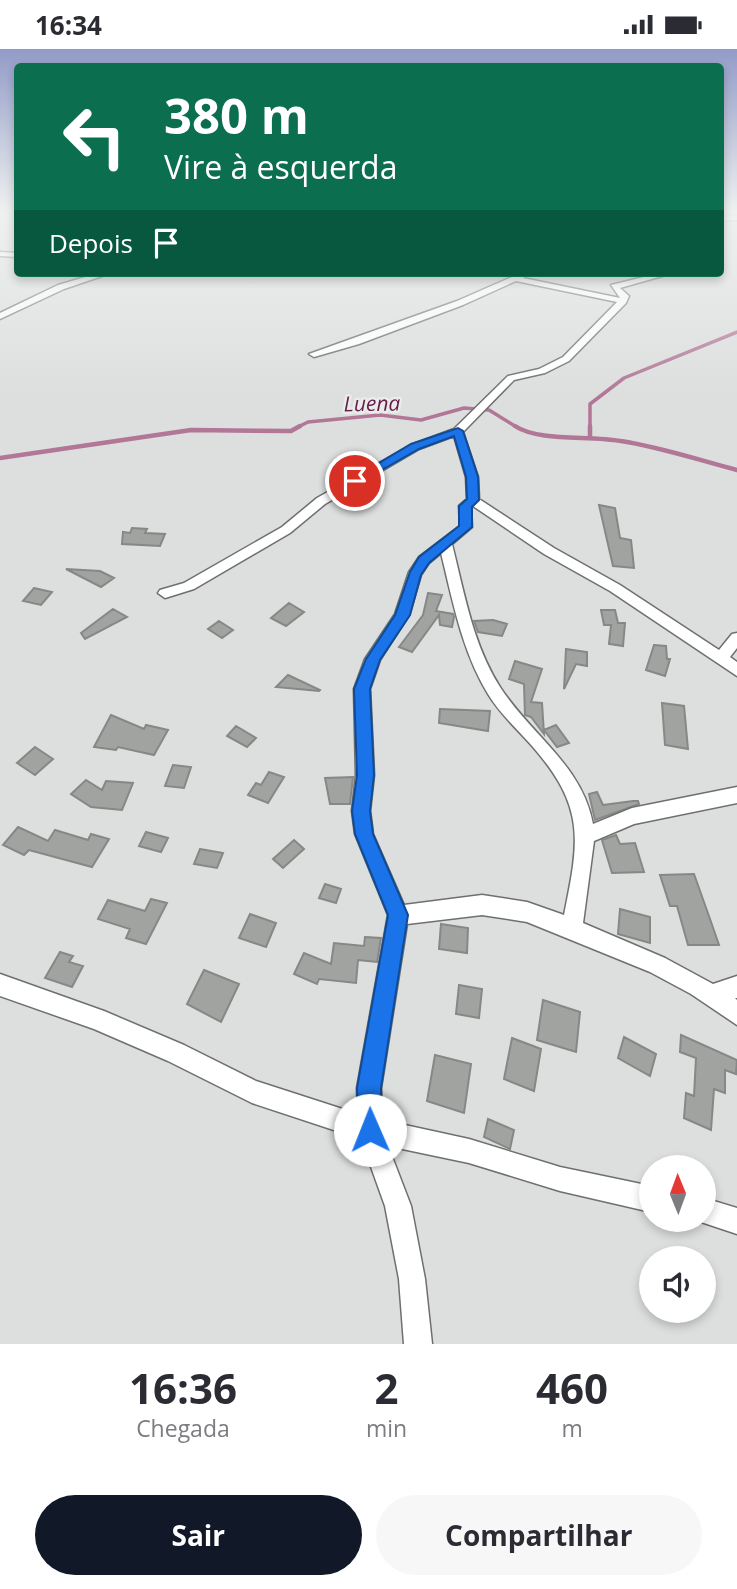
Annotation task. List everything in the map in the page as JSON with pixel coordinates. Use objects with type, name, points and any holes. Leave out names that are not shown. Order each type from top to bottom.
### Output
[{"type":"street","points":[[0,316],[86,277]]},
{"type":"street","points":[[314,353],[356,342],[520,277]]},
{"type":"street","points":[[165,593],[189,586],[286,530],[321,501],[415,447],[458,431],[511,379],[542,371],[566,359],[623,301],[625,296],[614,287],[653,277]]},
{"type":"street","points":[[517,279],[623,301]]},
{"type":"street","points":[[458,431],[472,477],[473,500]]},
{"type":"street","points":[[418,1344],[412,1279],[398,1206],[370,1130],[369,1088],[398,915],[364,834],[361,811],[365,775],[362,689],[373,659],[402,615],[414,575],[424,560],[466,527],[466,506],[473,500]]},
{"type":"street","points":[[473,500],[549,551],[615,588],[737,670]]},
{"type":"street","points":[[445,541],[466,628],[481,666],[496,693],[548,753],[574,791],[583,813],[584,837],[572,928]]},
{"type":"street","points":[[720,659],[737,638]]},
{"type":"street","points":[[584,837],[632,816],[737,795]]},
{"type":"street","points":[[398,915],[482,905],[527,912],[572,928],[679,975],[714,995],[737,1014]]},
{"type":"street","points":[[0,985],[96,1019],[176,1053],[252,1091],[370,1130],[469,1151],[560,1179],[639,1196]]},
{"type":"street","points":[[714,995],[737,987]]},
{"type":"street","points":[[716,1215],[737,1221]]},
{"type":"building","points":[[599,505],[615,508],[620,538],[631,540],[634,568],[613,566]]},
{"type":"building","points":[[132,528],[147,529],[145,533],[165,534],[160,546],[122,544],[123,532],[130,533]]},
{"type":"building","points":[[66,569],[100,571],[114,578],[101,587]]},
{"type":"building","points":[[34,588],[52,592],[41,605],[23,601]]},
{"type":"building","points":[[428,593],[442,595],[436,611],[453,614],[452,627],[440,625],[439,615],[412,652],[399,647],[423,615]]},
{"type":"building","points":[[289,603],[304,612],[286,626],[271,618]]},
{"type":"building","points":[[113,609],[127,617],[85,639],[81,633]]},
{"type":"building","points":[[601,610],[615,610],[618,623],[625,623],[623,646],[609,644],[611,625],[604,625]]},
{"type":"building","points":[[493,620],[507,624],[502,636],[478,632],[474,621]]},
{"type":"building","points":[[219,621],[233,630],[222,638],[208,629]]},
{"type":"building","points":[[654,645],[666,646],[667,659],[670,659],[665,676],[646,670]]},
{"type":"building","points":[[566,649],[587,652],[587,666],[576,664],[564,689]]},
{"type":"building","points":[[515,661],[542,669],[531,702],[542,703],[544,734],[531,717],[525,715],[524,684],[509,679]]},
{"type":"building","points":[[288,675],[320,690],[276,687]]},
{"type":"building","points":[[662,703],[684,706],[688,749],[665,745]]},
{"type":"building","points":[[440,709],[490,711],[488,731],[439,723]]},
{"type":"building","points":[[111,715],[144,729],[146,725],[168,730],[154,755],[118,747],[116,750],[94,747]]},
{"type":"building","points":[[556,725],[569,743],[557,747],[544,730]]},
{"type":"building","points":[[236,726],[256,738],[247,747],[227,736]]},
{"type":"building","points":[[35,747],[53,759],[35,775],[17,763]]},
{"type":"building","points":[[173,765],[191,767],[184,788],[165,786]]},
{"type":"building","points":[[269,772],[284,777],[268,803],[248,795],[256,783],[261,785]]},
{"type":"building","points":[[353,777],[350,804],[330,804],[325,778]]},
{"type":"building","points":[[86,780],[102,790],[106,781],[133,783],[122,810],[91,807],[71,794]]},
{"type":"building","points":[[597,792],[603,805],[633,801],[638,801],[639,804],[595,820],[589,794]]},
{"type":"building","points":[[18,827],[48,841],[55,830],[88,840],[91,834],[109,839],[92,867],[29,850],[24,855],[3,845]]},
{"type":"building","points":[[146,832],[168,838],[161,852],[139,846]]},
{"type":"building","points":[[616,835],[620,844],[635,843],[644,872],[612,873],[602,840]]},
{"type":"building","points":[[294,840],[304,849],[283,868],[273,859]]},
{"type":"building","points":[[200,849],[223,853],[217,868],[194,864]]},
{"type":"building","points":[[694,874],[719,945],[688,945],[677,906],[670,906],[660,875]]},
{"type":"building","points":[[325,884],[341,889],[336,903],[319,898]]},
{"type":"building","points":[[151,899],[167,903],[146,944],[126,938],[130,929],[98,919],[108,900],[145,911]]},
{"type":"building","points":[[620,909],[650,917],[650,943],[618,934]]},
{"type":"building","points":[[250,914],[276,923],[266,947],[239,938]]},
{"type":"building","points":[[441,924],[468,928],[467,953],[439,949]]},
{"type":"building","points":[[365,937],[381,938],[377,962],[358,960],[356,983],[319,979],[317,984],[294,974],[304,953],[331,964],[334,943],[364,946]]},
{"type":"building","points":[[60,952],[73,956],[69,962],[83,966],[72,987],[45,978]]},
{"type":"building","points":[[204,970],[239,984],[221,1022],[187,1004]]},
{"type":"building","points":[[459,985],[482,989],[479,1018],[456,1014]]},
{"type":"building","points":[[543,1000],[580,1012],[576,1052],[537,1040]]},
{"type":"building","points":[[681,1035],[737,1060],[736,1074],[725,1070],[725,1093],[714,1089],[711,1130],[684,1118],[686,1093],[694,1096],[696,1058],[680,1052]]},
{"type":"building","points":[[624,1037],[656,1054],[650,1076],[618,1058]]},
{"type":"building","points":[[512,1038],[541,1049],[534,1091],[504,1079]]},
{"type":"building","points":[[435,1055],[471,1064],[464,1113],[427,1101]]},
{"type":"building","points":[[488,1119],[514,1130],[510,1149],[484,1137]]},
{"type":"waterway","points":[[590,436],[590,404],[624,378],[737,332]]},
{"type":"waterway","name":"Luena","points":[[300,426],[308,422],[380,415],[421,420],[464,408],[489,410],[518,428]]},
{"type":"waterway","name":"Luena","points":[[0,458],[191,430],[291,431],[300,426]]},
{"type":"waterway","name":"Luena","points":[[296,428],[300,426]]},
{"type":"waterway","name":"Luena","points":[[515,426],[537,434],[609,439],[636,444],[737,470]]},
{"type":"route","points":[[355,481],[415,447],[458,431],[472,477],[473,500],[464,511],[466,527],[424,560],[414,575],[397,627],[373,659],[362,689],[365,775],[361,811],[364,834],[398,915],[369,1088],[370,1130]]}]
